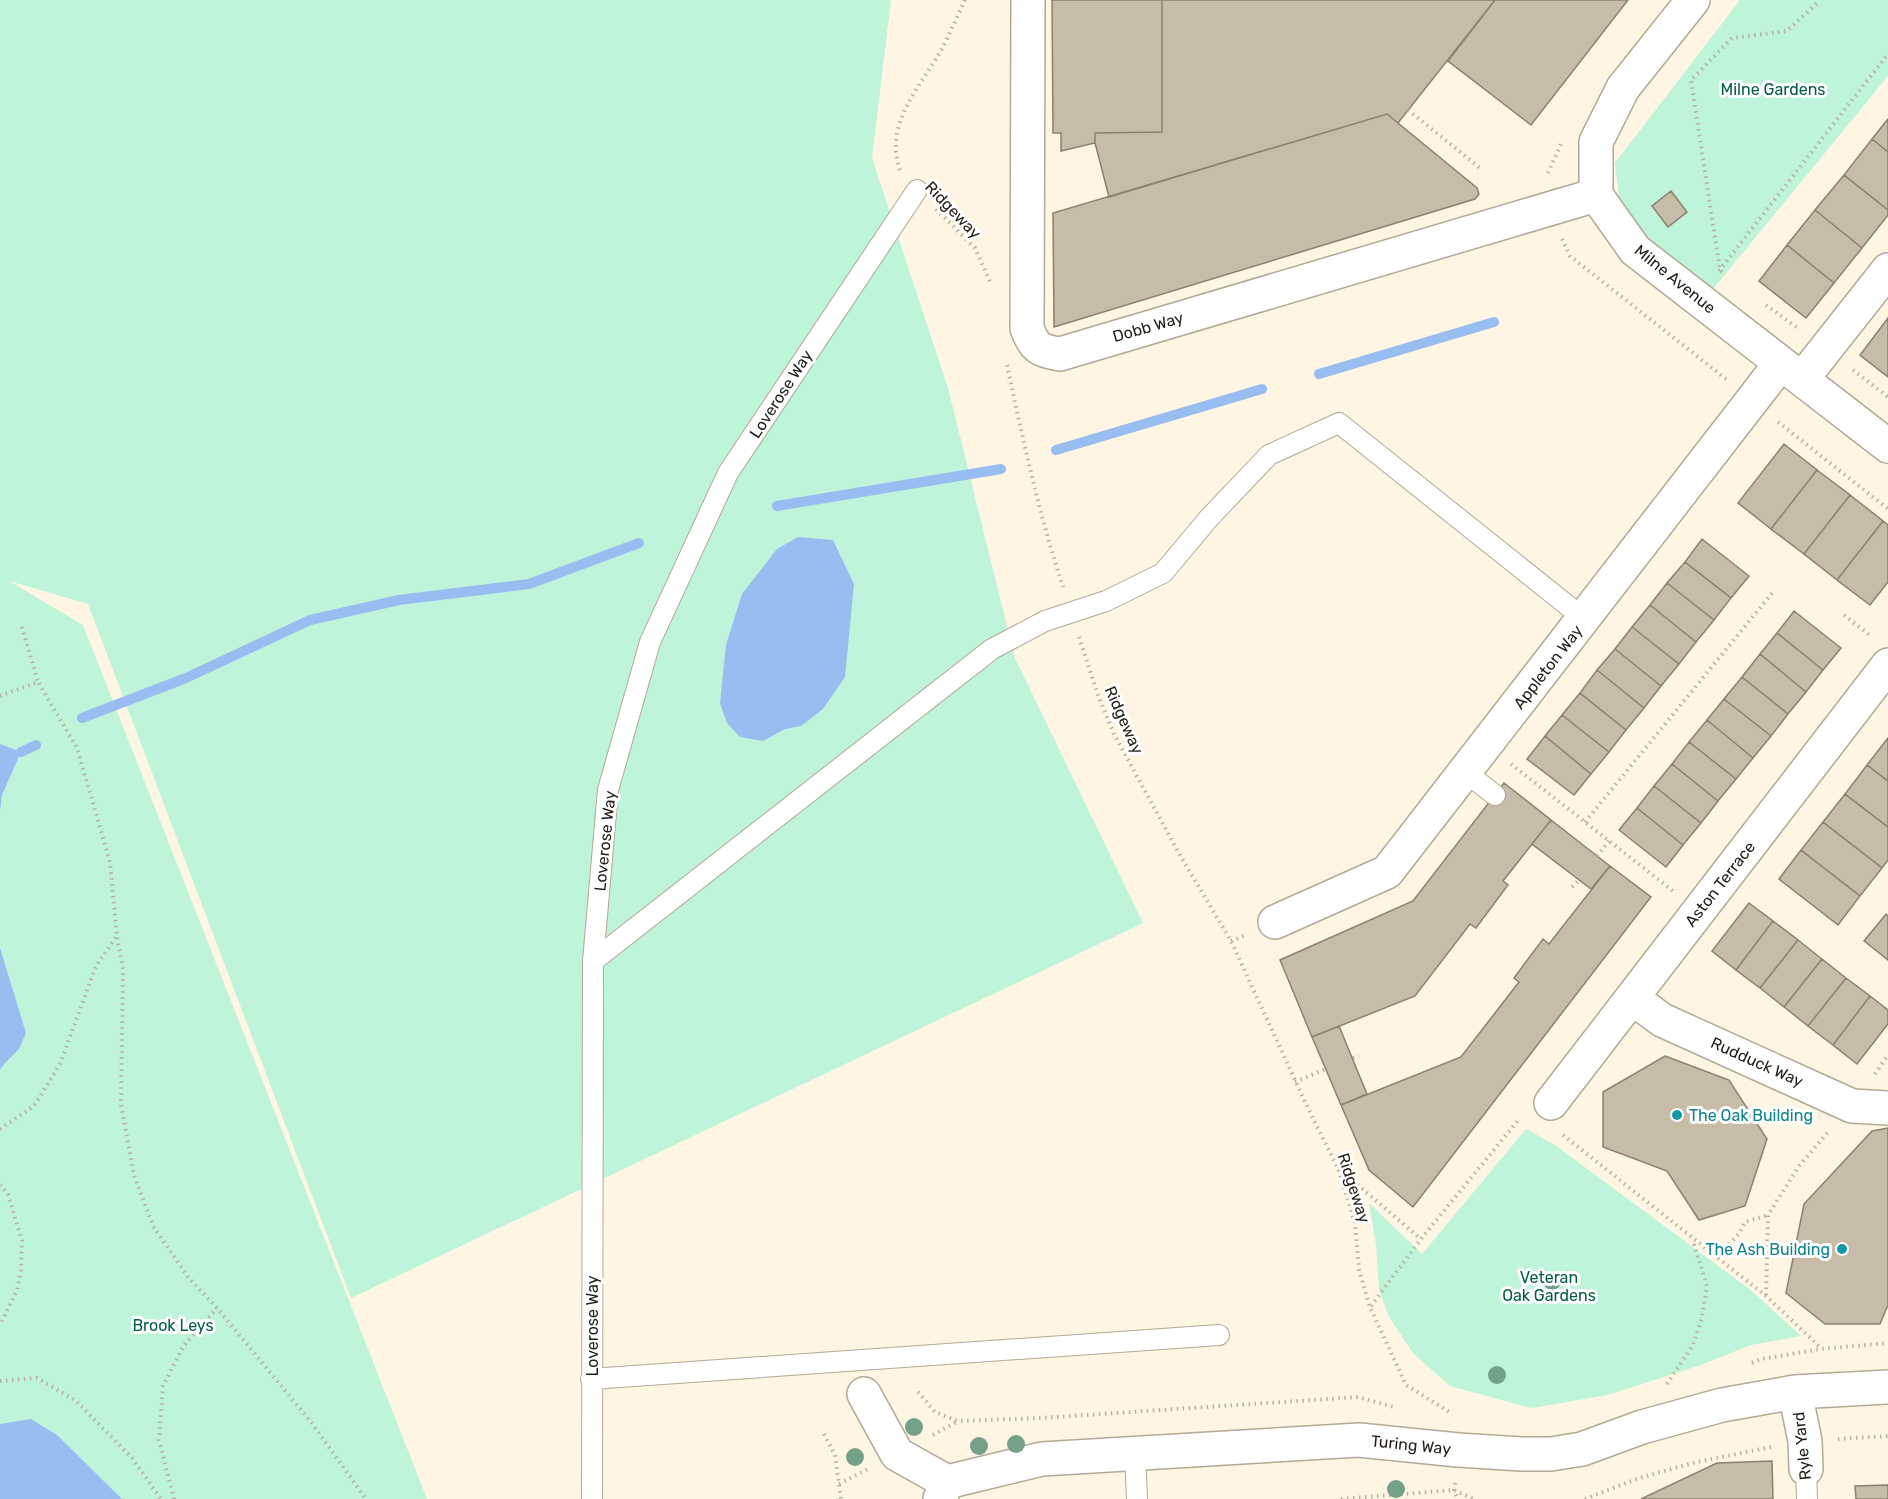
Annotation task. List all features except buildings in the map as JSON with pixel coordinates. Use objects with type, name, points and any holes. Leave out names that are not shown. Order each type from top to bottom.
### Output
[{"type":"street","name":"Dobb Way","points":[[1028,0],[1027,328],[1032,342],[1044,352],[1060,354],[1596,195]]},
{"type":"street","points":[[1596,195],[1596,142],[1623,88],[1693,0]]},
{"type":"street","name":"Milne Avenue","points":[[1596,195],[1635,250],[1888,446]]},
{"type":"street","name":"Appleton Way","points":[[1275,922],[1387,872],[1465,772],[1792,371],[1888,270]]},
{"type":"street","name":"Aston Terrace","points":[[1546,1119],[1884,654]]},
{"type":"street","name":"Rudduck Way","points":[[1632,998],[1662,1020],[1852,1106],[1888,1108]]},
{"type":"street","name":"Turing Way","points":[[943,1491],[1042,1459],[1359,1440],[1458,1450],[1551,1454],[1582,1449],[1642,1427],[1722,1405],[1795,1392],[1888,1387]]},
{"type":"street","name":"Ryle Yard","points":[[1795,1392],[1806,1469]]},
{"type":"street","points":[[864,1394],[897,1454],[943,1491]]},
{"type":"lane","name":"Loverose Way","points":[[592,1499],[593,961],[608,790],[650,642],[728,473],[917,190]]},
{"type":"lane","points":[[593,961],[992,649],[1045,621],[1106,600],[1163,573],[1209,518],[1269,455],[1339,423],[1572,609]]},
{"type":"lane","points":[[1465,772],[1495,795]]},
{"type":"lane","points":[[591,1379],[1219,1335]]},
{"type":"lane","points":[[1135,1454],[1137,1499]]},
{"type":"path","name":"Ridgeway","points":[[965,0],[942,48],[917,85],[901,117],[896,144],[899,169],[975,248],[991,281],[992,290]]},
{"type":"path","points":[[1720,270],[1691,80],[1732,38],[1787,32],[1817,3],[1817,0]]},
{"type":"path","points":[[1698,298],[1888,54]]},
{"type":"path","points":[[1408,110],[1480,168]]},
{"type":"path","name":"Ridgeway","points":[[1007,364],[1044,526],[1098,695],[1114,734],[1181,857],[1231,941],[1295,1082],[1338,1168],[1355,1223],[1359,1270],[1370,1307],[1406,1385],[1453,1415]]},
{"type":"path","points":[[1585,822],[1773,592]]},
{"type":"path","points":[[1844,615],[1884,654]]},
{"type":"path","points":[[22,627],[38,682],[77,748],[110,862],[117,937],[123,969],[121,1105],[134,1175],[153,1226],[188,1277],[217,1308],[311,1422],[366,1499]]},
{"type":"path","points":[[0,696],[38,682]]},
{"type":"path","points":[[1487,745],[1699,911]]},
{"type":"path","points":[[1597,856],[1609,841]]},
{"type":"path","points":[[1572,887],[1579,880]]},
{"type":"path","points":[[0,1129],[34,1106],[60,1064],[96,966],[117,937]]},
{"type":"path","points":[[1766,1296],[1768,1215],[1799,1166],[1852,1106],[1888,1055]]},
{"type":"path","points":[[1353,1058],[1359,1056]]},
{"type":"path","points":[[1295,1082],[1326,1069]]},
{"type":"path","points":[[1370,1307],[1421,1239],[1520,1117],[1546,1119],[1766,1296],[1821,1349]]},
{"type":"path","points":[[1338,1168],[1421,1239]]},
{"type":"path","points":[[0,1185],[8,1194],[22,1241],[21,1270],[17,1290],[0,1325]]},
{"type":"path","points":[[1716,1257],[1739,1234],[1745,1222],[1768,1215]]},
{"type":"path","points":[[1667,1384],[1693,1346],[1706,1297],[1707,1286],[1693,1239]]},
{"type":"path","points":[[174,1499],[159,1440],[163,1386],[184,1345],[217,1308]]},
{"type":"path","points":[[1743,1366],[1761,1359],[1821,1349],[1888,1342]]},
{"type":"path","points":[[0,1381],[37,1378],[75,1401],[132,1458],[160,1499]]},
{"type":"path","points":[[918,1392],[935,1412],[958,1420],[1040,1418],[1358,1397],[1394,1407]]},
{"type":"path","points":[[824,1434],[835,1455],[840,1499]]},
{"type":"path","points":[[1585,1499],[1639,1478],[1697,1462],[1806,1469],[1888,1436]]},
{"type":"path","points":[[1341,1499],[1454,1490],[1474,1499]]},
{"type":"green space","name":"Brook Leys","points":[[0,0],[891,0],[872,158],[948,388],[1015,658],[1143,923],[351,1298],[88,604],[9,581],[83,625],[427,1499],[0,1499]]},
{"type":"green space","name":"Milne Gardens","points":[[1740,0],[1888,0],[1888,76],[1713,289],[1692,278],[1647,246],[1621,215],[1615,163]]},
{"type":"green space","name":"Veteran Oak Gardens","points":[[1526,1129],[1555,1145],[1752,1291],[1801,1336],[1751,1345],[1698,1366],[1608,1395],[1531,1408],[1450,1386],[1413,1353],[1389,1317],[1379,1290],[1376,1244],[1369,1203],[1422,1254]]},
{"type":"water","points":[[798,537],[833,540],[854,584],[845,677],[823,709],[801,726],[785,729],[763,741],[740,737],[727,723],[720,703],[726,645],[742,594],[777,549]]},
{"type":"water","points":[[0,744],[21,752],[2,795],[0,811]]},
{"type":"water","points":[[0,948],[26,1033],[19,1049],[0,1070]]},
{"type":"water","points":[[31,1419],[57,1435],[122,1499],[0,1499],[0,1424]]},
{"type":"waterway","points":[[1319,374],[1494,322]]},
{"type":"waterway","points":[[1056,450],[1262,389]]},
{"type":"waterway","points":[[777,506],[1001,469]]},
{"type":"waterway","points":[[82,718],[186,678],[310,620],[399,600],[529,584],[639,543]]},
{"type":"waterway","points":[[21,752],[36,745]]},
{"type":"place","name":"The Oak Building","points":[[1677,1115]]},
{"type":"place","name":"The Ash Building","points":[[1842,1249]]}]
